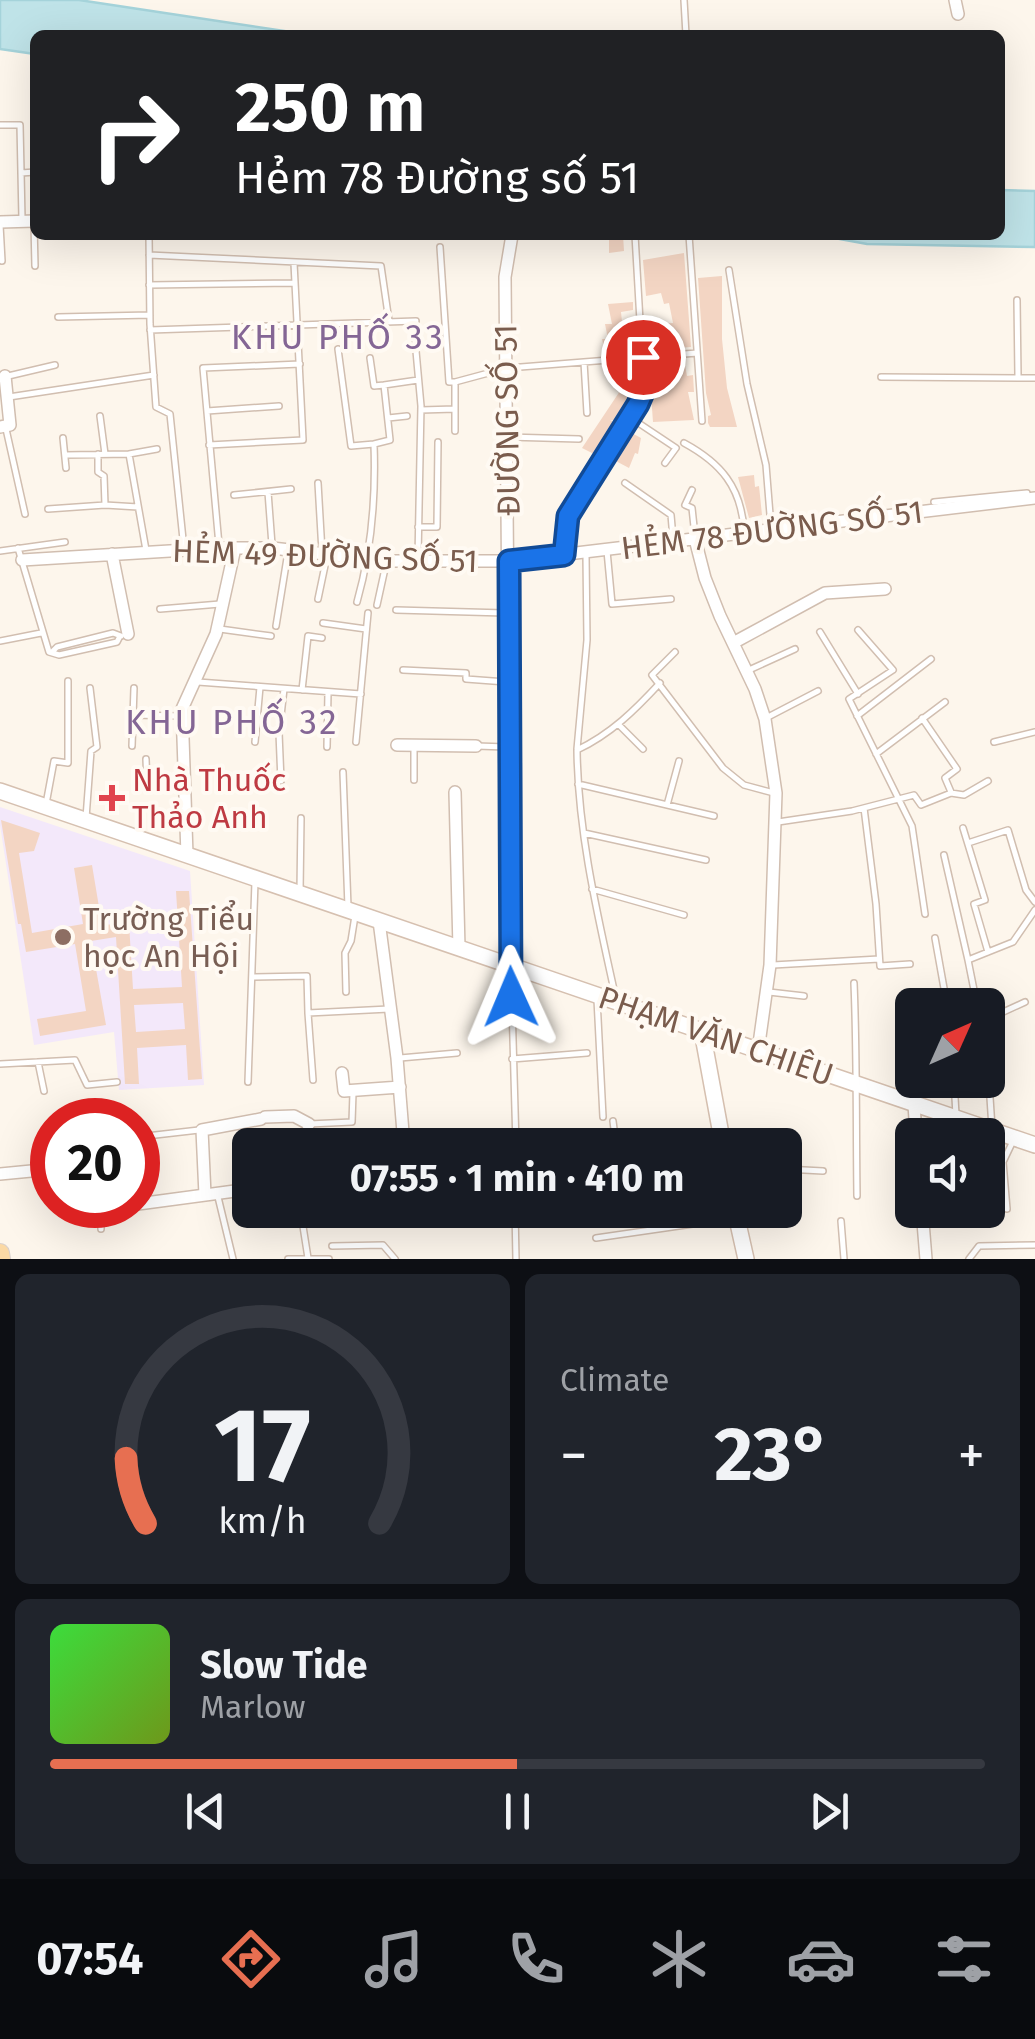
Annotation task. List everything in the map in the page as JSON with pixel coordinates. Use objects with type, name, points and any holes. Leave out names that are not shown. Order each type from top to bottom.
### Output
[{"type":"main road","name":"PHẠM VĂN CHIÊU","points":[[0,791],[956,1118]]},
{"type":"main road","points":[[702,1031],[720,1128]]},
{"type":"main road","name":"PHẠM VĂN CHIÊU","points":[[1005,1135],[1035,1145]]},
{"type":"main road","points":[[739,1228],[746,1259]]},
{"type":"street","points":[[954,0],[958,14]]},
{"type":"street","points":[[0,222],[30,221]]},
{"type":"street","name":"ĐƯỜNG SỐ 51","points":[[511,240],[505,278],[511,966]]},
{"type":"street","points":[[2,427],[10,425],[9,397],[3,378]]},
{"type":"street","name":"HẺM 78 ĐƯỜNG SỐ 51","points":[[509,561],[1035,496]]},
{"type":"street","points":[[695,540],[705,578],[765,719],[776,794],[770,965],[758,1050]]},
{"type":"street","points":[[187,855],[182,708],[217,628],[235,548]]},
{"type":"street","name":"HẺM 49 ĐƯỜNG SỐ 51","points":[[20,554],[272,548],[387,561],[509,561]]},
{"type":"street","points":[[112,554],[124,635]]},
{"type":"street","points":[[733,644],[825,594],[884,589]]},
{"type":"street","points":[[397,745],[476,746]]},
{"type":"street","points":[[455,792],[459,948]]},
{"type":"street","points":[[378,921],[392,1009],[403,1128]]},
{"type":"street","points":[[342,1073],[344,1091],[400,1087]]},
{"type":"street","points":[[914,1104],[915,1118]]},
{"type":"street","points":[[211,1194],[202,1130],[294,1116],[309,1124]]},
{"type":"street","points":[[0,1174],[30,1172]]},
{"type":"street","points":[[160,1201],[232,1191]]},
{"type":"street","points":[[923,1228],[926,1259]]},
{"type":"lane","points":[[684,0],[686,30]]},
{"type":"lane","points":[[0,125],[20,125],[22,173],[30,216]]},
{"type":"lane","points":[[22,173],[30,172]]},
{"type":"lane","points":[[0,222],[2,260]]},
{"type":"lane","points":[[32,240],[34,266]]},
{"type":"lane","points":[[149,240],[156,407],[170,414],[184,548]]},
{"type":"lane","points":[[564,555],[568,516],[631,418],[644,390],[635,240]]},
{"type":"lane","points":[[689,240],[702,421]]},
{"type":"lane","points":[[440,247],[449,382],[507,368],[697,354]]},
{"type":"lane","points":[[149,255],[382,266],[389,321]]},
{"type":"lane","points":[[210,445],[303,440],[294,263]]},
{"type":"lane","points":[[730,270],[747,384],[766,465],[771,530]]},
{"type":"lane","points":[[150,285],[294,283]]},
{"type":"lane","points":[[1017,300],[1018,376]]},
{"type":"lane","points":[[58,317],[150,315]]},
{"type":"lane","points":[[150,330],[416,322]]},
{"type":"lane","points":[[414,340],[421,410],[418,561]]},
{"type":"lane","points":[[338,349],[352,446],[390,440],[384,385]]},
{"type":"lane","points":[[370,358],[374,386],[418,380]]},
{"type":"lane","points":[[584,362],[587,414]]},
{"type":"lane","points":[[220,548],[203,368],[300,364]]},
{"type":"lane","points":[[3,378],[55,365]]},
{"type":"lane","points":[[9,397],[154,376]]},
{"type":"lane","points":[[881,377],[1035,378]]},
{"type":"lane","points":[[456,382],[456,431]]},
{"type":"lane","points":[[207,411],[279,406]]},
{"type":"lane","points":[[421,410],[456,410]]},
{"type":"lane","points":[[100,416],[102,454],[98,472],[104,476],[105,505]]},
{"type":"lane","points":[[388,418],[407,416]]},
{"type":"lane","points":[[631,418],[676,448],[665,463]]},
{"type":"lane","points":[[2,427],[25,514]]},
{"type":"lane","points":[[507,436],[580,439]]},
{"type":"lane","points":[[63,438],[66,468]]},
{"type":"lane","points":[[418,527],[437,527],[438,442]]},
{"type":"lane","points":[[684,443],[725,472],[738,494],[744,532]]},
{"type":"lane","points":[[357,602],[369,560],[376,496],[374,444]]},
{"type":"lane","points":[[65,455],[129,454],[156,448]]},
{"type":"lane","points":[[129,454],[146,551]]},
{"type":"lane","points":[[318,483],[325,556],[318,599]]},
{"type":"lane","points":[[626,483],[671,516],[674,541]]},
{"type":"lane","points":[[234,496],[291,489]]},
{"type":"lane","points":[[692,490],[685,504],[692,508],[695,540]]},
{"type":"lane","points":[[268,492],[272,548]]},
{"type":"lane","points":[[934,502],[1035,496]]},
{"type":"lane","points":[[48,509],[138,507]]},
{"type":"lane","points":[[0,551],[20,554],[65,542]]},
{"type":"lane","points":[[276,626],[288,550]]},
{"type":"lane","points":[[608,551],[612,604],[671,599]]},
{"type":"lane","points":[[586,552],[587,640],[578,784],[592,889],[616,1002]]},
{"type":"lane","points":[[20,554],[48,652],[59,655],[117,642],[124,635]]},
{"type":"lane","points":[[377,605],[387,561]]},
{"type":"lane","points":[[160,609],[222,604]]},
{"type":"lane","points":[[396,610],[508,613]]},
{"type":"lane","points":[[356,742],[368,613]]},
{"type":"lane","points":[[323,623],[366,629]]},
{"type":"lane","points":[[217,628],[271,636]]},
{"type":"lane","points":[[858,630],[893,670],[849,699],[912,826],[925,914]]},
{"type":"lane","points":[[820,632],[858,694]]},
{"type":"lane","points":[[0,641],[42,633]]},
{"type":"lane","points":[[53,651],[113,634],[124,635]]},
{"type":"lane","points":[[302,690],[308,636],[322,638]]},
{"type":"lane","points":[[88,640],[90,648]]},
{"type":"lane","points":[[746,671],[795,649]]},
{"type":"lane","points":[[675,652],[652,675],[724,768],[744,785],[776,794]]},
{"type":"lane","points":[[857,716],[931,659]]},
{"type":"lane","points":[[403,670],[466,673],[466,680],[509,682]]},
{"type":"lane","points":[[195,681],[360,694]]},
{"type":"lane","points":[[45,807],[54,761],[68,763],[68,682]]},
{"type":"lane","points":[[578,750],[618,725],[660,683]]},
{"type":"lane","points":[[255,742],[260,687]]},
{"type":"lane","points":[[86,821],[90,750],[97,746],[90,688]]},
{"type":"lane","points":[[132,746],[134,688]]},
{"type":"lane","points":[[281,780],[279,733],[284,689]]},
{"type":"lane","points":[[765,719],[818,691]]},
{"type":"lane","points":[[326,747],[328,692]]},
{"type":"lane","points":[[876,754],[945,702]]},
{"type":"lane","points":[[133,715],[182,716]]},
{"type":"lane","points":[[922,718],[957,770],[945,778],[951,793]]},
{"type":"lane","points":[[618,725],[643,749]]},
{"type":"lane","points":[[994,742],[1035,732]]},
{"type":"lane","points":[[414,745],[414,780]]},
{"type":"lane","points":[[476,746],[510,747]]},
{"type":"lane","points":[[146,759],[147,785],[186,786]]},
{"type":"lane","points":[[667,805],[679,761]]},
{"type":"lane","points":[[342,772],[352,912],[351,941],[345,952],[346,992]]},
{"type":"lane","points":[[778,822],[864,808],[914,795],[921,805],[951,793],[964,796],[988,782]]},
{"type":"lane","points":[[578,784],[714,816]]},
{"type":"lane","points":[[864,808],[880,966],[910,964]]},
{"type":"lane","points":[[300,894],[301,818]]},
{"type":"lane","points":[[964,828],[985,900],[974,904],[988,952]]},
{"type":"lane","points":[[968,843],[1008,830],[1026,890],[1035,902]]},
{"type":"lane","points":[[584,833],[706,860]]},
{"type":"lane","points":[[944,856],[974,988]]},
{"type":"lane","points":[[248,1082],[256,879]]},
{"type":"lane","points":[[592,889],[684,915]]},
{"type":"lane","points":[[968,960],[1013,942],[1035,910]]},
{"type":"lane","points":[[934,938],[944,988]]},
{"type":"lane","points":[[770,965],[879,959]]},
{"type":"lane","points":[[511,966],[515,1128]]},
{"type":"lane","points":[[252,977],[307,976],[313,1080]]},
{"type":"lane","points":[[854,982],[857,1196]]},
{"type":"lane","points":[[766,992],[804,996]]},
{"type":"lane","points":[[597,996],[602,1117]]},
{"type":"lane","points":[[1005,1012],[1025,1002]]},
{"type":"lane","points":[[308,1013],[392,1009]]},
{"type":"lane","points":[[397,1058],[457,1053]]},
{"type":"lane","points":[[512,1059],[588,1053]]},
{"type":"lane","points":[[0,1064],[75,1060],[87,1085],[117,1082]]},
{"type":"lane","points":[[38,1062],[44,1091]]},
{"type":"lane","points":[[306,1128],[309,1124],[352,1122],[353,1090]]},
{"type":"lane","points":[[955,1098],[956,1118]]},
{"type":"lane","points":[[613,1121],[614,1128]]},
{"type":"lane","points":[[160,1135],[202,1130]]},
{"type":"lane","points":[[1007,1209],[1003,1162],[1014,1138]]},
{"type":"lane","points":[[802,1170],[823,1171]]},
{"type":"lane","points":[[211,1194],[233,1259]]},
{"type":"lane","points":[[842,1222],[844,1259]]},
{"type":"lane","points":[[303,1228],[308,1258]]},
{"type":"lane","points":[[515,1228],[516,1259]]},
{"type":"lane","points":[[596,1238],[654,1228]]},
{"type":"lane","points":[[332,1246],[383,1245],[395,1259]]},
{"type":"lane","points":[[969,1259],[979,1246],[1035,1245]]},
{"type":"lane","points":[[288,1259],[328,1259]]},
{"type":"shaded area","points":[[0,807],[190,871],[204,1085],[119,1090],[114,1032],[34,1045]]},
{"type":"water","points":[[0,0],[79,0],[278,30],[30,30],[30,53],[0,49]]},
{"type":"water","points":[[1005,190],[1035,191],[1035,247],[867,244],[845,240],[1005,240]]},
{"type":"building","points":[[609,240],[623,240],[624,251],[609,253]]},
{"type":"building","points":[[684,253],[691,347],[650,350],[646,325],[673,323],[669,303],[664,304],[661,293],[646,296],[643,260]]},
{"type":"building","points":[[722,276],[722,339],[727,388],[737,427],[710,427],[708,423],[711,415],[698,278]]},
{"type":"building","points":[[633,302],[633,310],[621,312],[622,322],[634,321],[634,329],[618,331],[618,337],[634,336],[635,343],[619,349],[635,347],[636,352],[610,354],[602,339],[608,339],[605,324],[612,324],[608,304]]},
{"type":"building","points":[[684,360],[687,376],[693,375],[694,392],[688,392],[694,420],[653,422],[649,367],[653,363]]},
{"type":"building","points":[[620,391],[630,396],[628,410],[622,421],[610,420],[619,425],[598,456],[582,448]]},
{"type":"building","points":[[630,432],[641,438],[638,454],[635,453],[629,468],[612,459]]},
{"type":"building","points":[[754,475],[762,515],[749,518],[738,477]]},
{"type":"building","points":[[1,820],[40,833],[34,851],[19,853],[32,933],[83,924],[74,868],[92,865],[102,925],[129,923],[133,989],[182,987],[176,891],[189,891],[202,1079],[188,1080],[186,1045],[137,1048],[139,1084],[125,1084],[116,937],[91,941],[106,1025],[40,1036],[37,1019],[86,1011],[75,944],[26,952]],"holes":[[[183,1003],[185,1029],[136,1032],[134,1005]]]},
{"type":"place","name":"Nhà Thuốc Thảo Anh","points":[[112,798]]},
{"type":"place","name":"Trường Tiểu học An Hội","points":[[63,937]]},
{"type":"district","name":"KHU PHỐ 33","points":[[338,337]]},
{"type":"district","name":"KHU PHỐ 32","points":[[232,722]]},
{"type":"route","points":[[511,997],[509,561],[564,555],[568,516],[631,418],[644,390],[643,357]]}]
